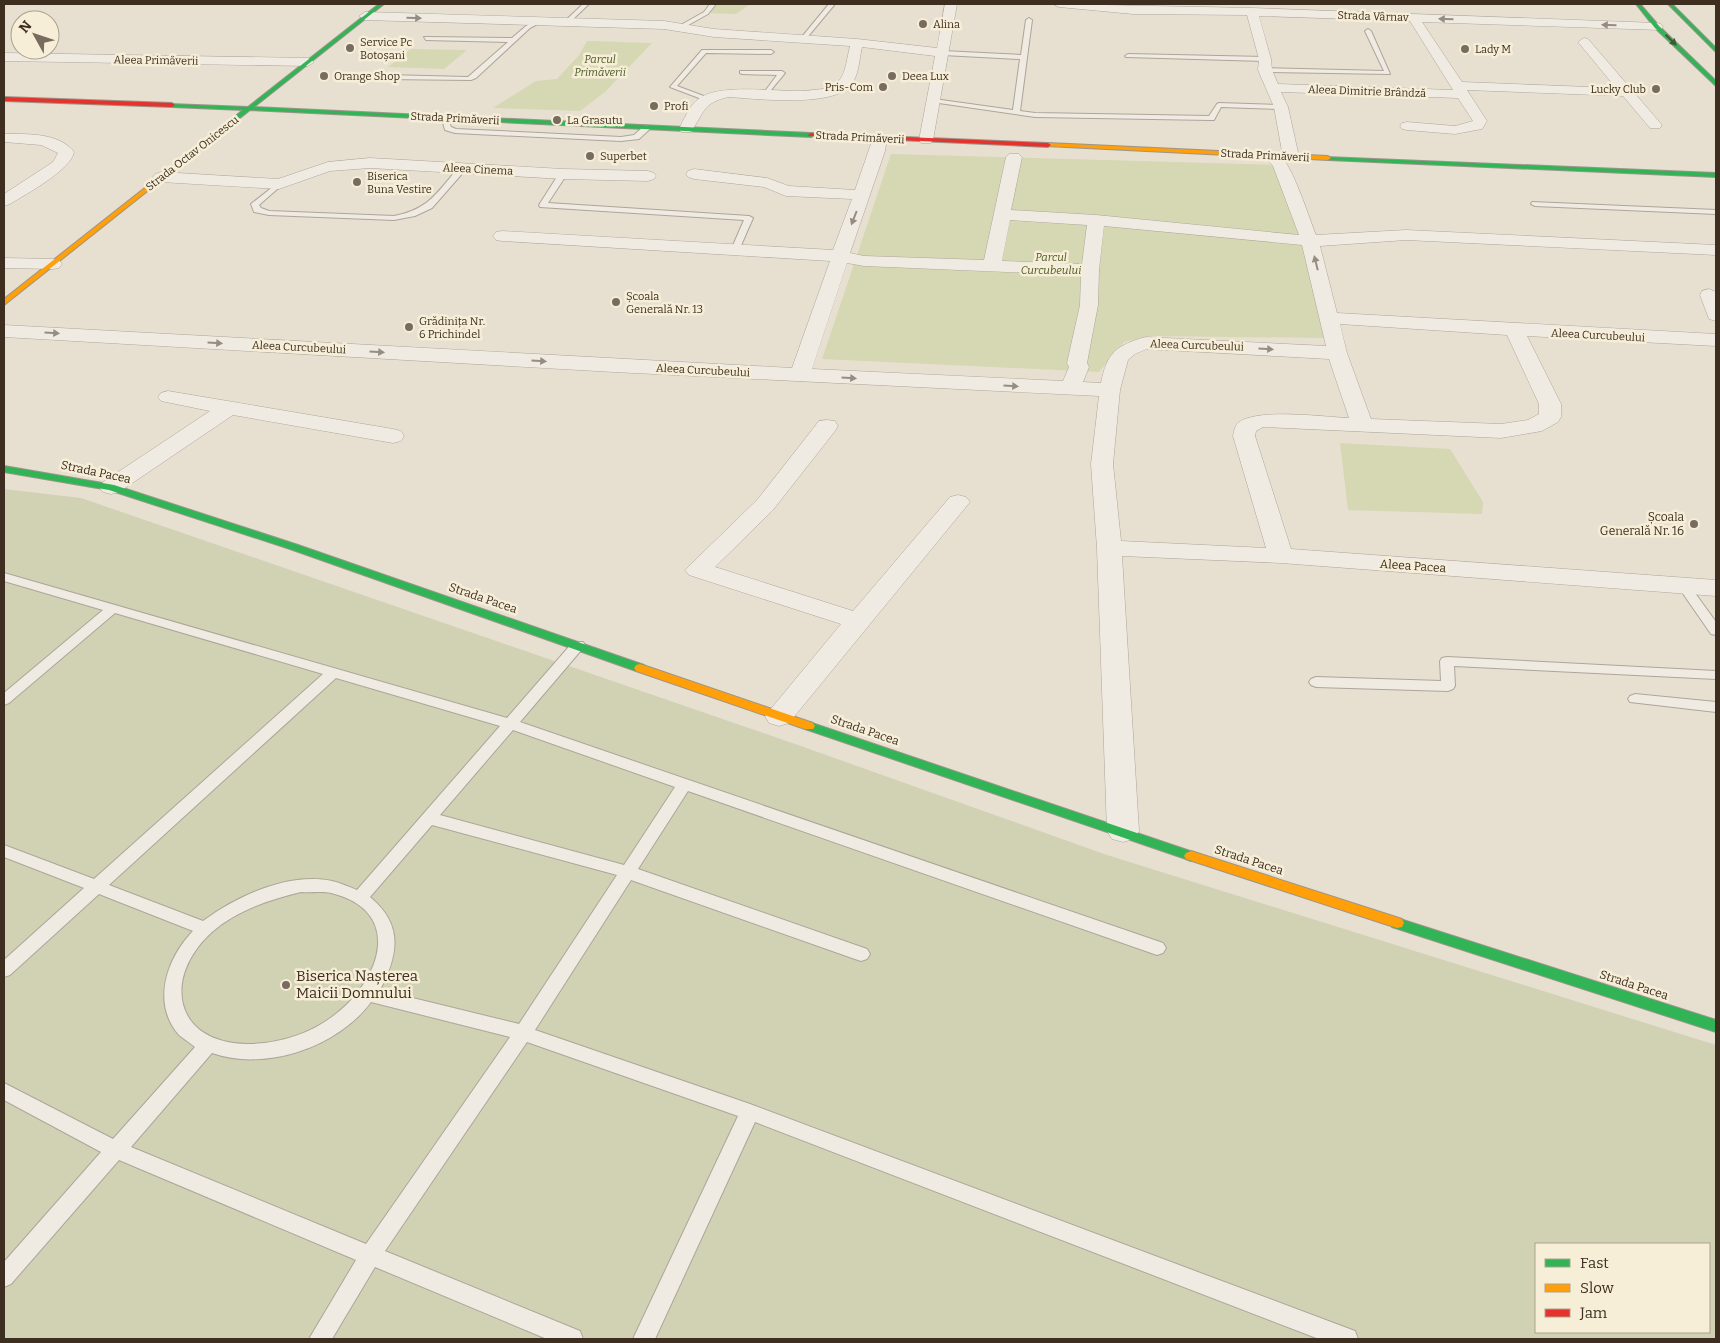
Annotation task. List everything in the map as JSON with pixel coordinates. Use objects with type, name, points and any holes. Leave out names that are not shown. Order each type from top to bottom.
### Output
[{"type":"main road","name":"Strada Octav Onicescu","points":[[4,303],[382,4]]},
{"type":"main road","points":[[1638,4],[1657,27],[1716,84]]},
{"type":"main road","points":[[1670,4],[1716,51]]},
{"type":"main road","name":"Strada Primăverii","points":[[4,99],[250,108],[1716,175]]},
{"type":"main road","name":"Strada Pacea","points":[[4,469],[111,487],[294,547],[779,716],[1395,923],[1716,1026]]},
{"type":"street","points":[[926,140],[952,4]]},
{"type":"street","name":"Strada Vârnav","points":[[1059,4],[1133,10],[1252,12],[1342,9],[1414,18],[1657,27]]},
{"type":"street","points":[[1490,9],[1497,20]]},
{"type":"street","points":[[540,21],[550,10]]},
{"type":"street","points":[[1252,12],[1265,64],[1281,107],[1291,156]]},
{"type":"street","points":[[365,16],[681,27],[714,34],[857,43],[943,53]]},
{"type":"street","points":[[1407,126],[1455,130],[1477,126],[1480,121],[1414,18]]},
{"type":"street","points":[[1584,42],[1655,125]]},
{"type":"street","points":[[686,129],[699,103],[729,93],[803,96],[841,88],[846,83],[857,43]]},
{"type":"street","name":"Aleea Primăverii","points":[[4,57],[308,62]]},
{"type":"street","name":"Aleea Dimitrie Brândză","points":[[1273,88],[1627,92]]},
{"type":"street","points":[[4,138],[33,139],[56,144],[66,152],[65,158],[58,165],[4,201]]},
{"type":"street","points":[[800,375],[880,138]]},
{"type":"street","points":[[1272,156],[1280,165],[1310,241],[1336,353],[1362,424]]},
{"type":"street","points":[[992,266],[1014,157]]},
{"type":"street","name":"Aleea Cinema","points":[[161,177],[279,184],[318,170],[354,163],[563,174],[648,176]]},
{"type":"street","points":[[694,174],[767,183],[786,191],[862,195]]},
{"type":"street","points":[[1003,215],[1096,220],[1310,241],[1406,235],[1716,250]]},
{"type":"street","points":[[1070,389],[1079,367],[1077,363],[1089,306],[1090,270],[1096,220]]},
{"type":"street","points":[[502,236],[840,256],[864,261],[1090,270]]},
{"type":"street","points":[[4,263],[53,264]]},
{"type":"street","points":[[1709,295],[1716,315]]},
{"type":"street","name":"Aleea Curcubeului","points":[[1329,318],[1716,340]]},
{"type":"street","points":[[1281,556],[1244,436],[1246,426],[1260,422],[1276,421],[1501,431],[1534,426],[1550,417],[1550,404],[1514,330]]},
{"type":"street","name":"Aleea Curcubeului","points":[[4,331],[800,375],[1110,390],[1116,360],[1128,348],[1146,343],[1336,353]]},
{"type":"street","points":[[1110,390],[1102,464],[1109,548],[1123,831]]},
{"type":"street","points":[[168,397],[393,436]]},
{"type":"street","points":[[111,487],[230,407]]},
{"type":"street","points":[[827,426],[765,505],[698,570],[859,621]]},
{"type":"street","points":[[779,716],[958,502]]},
{"type":"street","name":"Aleea Pacea","points":[[1109,548],[1281,556],[1716,588]]},
{"type":"lane","points":[[567,22],[586,4]]},
{"type":"lane","points":[[681,27],[706,13],[712,4]]},
{"type":"lane","points":[[804,39],[832,4]]},
{"type":"lane","points":[[1016,112],[1029,20]]},
{"type":"lane","points":[[385,76],[468,79],[474,77],[528,27],[540,21]]},
{"type":"lane","points":[[1128,56],[1388,73],[1368,31]]},
{"type":"lane","points":[[426,38],[513,40]]},
{"type":"lane","points":[[707,99],[673,87],[704,51],[771,52]]},
{"type":"lane","points":[[943,53],[1023,57]]},
{"type":"lane","points":[[742,72],[782,73],[766,94]]},
{"type":"lane","points":[[934,101],[1035,115],[1211,118],[1219,105],[1281,107]]},
{"type":"lane","points":[[279,184],[255,204],[257,210],[268,213],[394,218],[415,214],[428,206],[463,168]]},
{"type":"lane","points":[[563,174],[543,205],[749,218],[735,250]]},
{"type":"lane","points":[[1535,204],[1716,212]]},
{"type":"lane","points":[[4,577],[510,724],[1157,948]]},
{"type":"lane","points":[[1683,585],[1716,631]]},
{"type":"lane","points":[[4,700],[112,609]]},
{"type":"lane","points":[[361,897],[578,645]]},
{"type":"lane","points":[[1316,682],[1448,686],[1447,661],[1716,675]]},
{"type":"lane","points":[[4,970],[333,673]]},
{"type":"lane","points":[[1635,699],[1716,707]]},
{"type":"lane","points":[[320,1339],[370,1256],[523,1034],[685,784]]},
{"type":"lane","points":[[429,818],[628,872],[860,954]]},
{"type":"lane","points":[[4,851],[205,930]]},
{"type":"lane","points":[[301,886],[334,888],[361,897],[380,914],[389,938],[385,965],[368,994],[344,1019],[310,1038],[274,1050],[238,1053],[207,1046],[184,1030],[172,1007],[172,981],[184,954],[205,930],[232,909],[266,894],[301,886]]},
{"type":"lane","points":[[368,994],[523,1034],[750,1112],[1347,1339]]},
{"type":"lane","points":[[4,1278],[207,1046]]},
{"type":"lane","points":[[4,1091],[116,1150],[572,1339]]},
{"type":"lane","points":[[644,1339],[750,1112]]},
{"type":"green space","points":[[713,4],[750,4],[736,14],[706,13]]},
{"type":"green space","name":"Parcul Primăverii","points":[[587,41],[652,43],[605,92],[580,111],[493,108],[536,81],[557,79],[579,55]]},
{"type":"green space","points":[[411,49],[467,50],[444,69],[388,67]]},
{"type":"green space","name":"Parcul Curcubeului","points":[[891,154],[1280,165],[1320,309],[1326,338],[1149,336],[1124,342],[1099,372],[822,359]]},
{"type":"green space","points":[[1340,443],[1450,449],[1483,502],[1482,514],[1348,510]]},
{"type":"green space","points":[[4,489],[81,498],[798,745],[1107,855],[1716,1045],[1716,1339],[4,1339]]},
{"type":"traffic: fast","points":[[181,162],[382,4]]},
{"type":"traffic: fast","points":[[1638,4],[1657,27],[1716,84]]},
{"type":"traffic: fast","points":[[1670,4],[1716,51]]},
{"type":"traffic: fast","points":[[172,105],[811,135]]},
{"type":"traffic: fast","points":[[1328,158],[1716,175]]},
{"type":"traffic: fast","points":[[4,469],[111,487],[294,547],[640,668]]},
{"type":"traffic: fast","points":[[809,726],[1191,856]]},
{"type":"traffic: fast","points":[[1397,923],[1716,1026]]},
{"type":"traffic: slow","points":[[1048,145],[1328,158]]},
{"type":"traffic: slow","points":[[4,303],[181,162]]},
{"type":"traffic: slow","points":[[640,668],[809,726]]},
{"type":"traffic: slow","points":[[1191,856],[1397,923]]},
{"type":"traffic: jam","points":[[4,99],[172,105]]},
{"type":"traffic: jam","points":[[811,135],[1048,145]]},
{"type":"place","name":"Alina","points":[[923,24]]},
{"type":"place","name":"Service Pc Botoșani","points":[[350,48]]},
{"type":"place","name":"Lady M","points":[[1465,49]]},
{"type":"place","name":"Orange Shop","points":[[324,76]]},
{"type":"place","name":"Deea Lux","points":[[892,76]]},
{"type":"place","name":"Pris-Com","points":[[883,87]]},
{"type":"place","name":"Lucky Club","points":[[1656,89]]},
{"type":"place","name":"Profi","points":[[654,106]]},
{"type":"place","name":"La Grasutu","points":[[557,120]]},
{"type":"place","name":"Superbet","points":[[590,156]]},
{"type":"place","name":"Biserica Buna Vestire","points":[[357,182]]},
{"type":"place","name":"Școala Generală Nr. 13","points":[[616,302]]},
{"type":"place","name":"Grădinița Nr. 6 Prichindel","points":[[409,327]]},
{"type":"place","name":"Școala Generală Nr. 16","points":[[1694,524]]},
{"type":"place","name":"Biserica Nașterea Maicii Domnului","points":[[286,985]]}]
